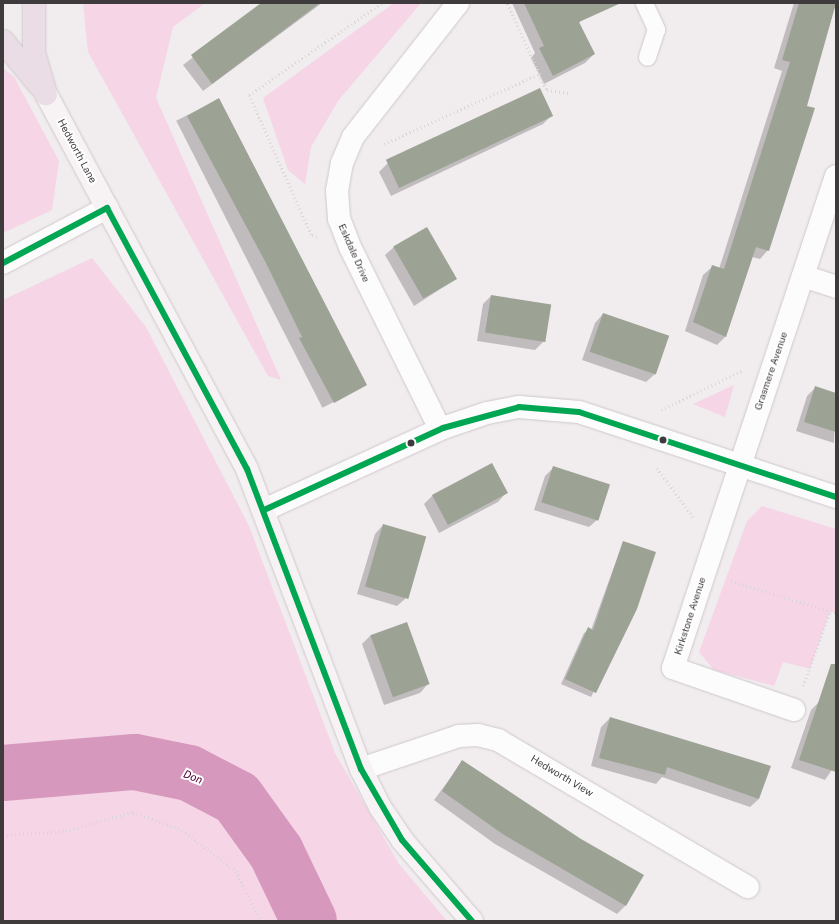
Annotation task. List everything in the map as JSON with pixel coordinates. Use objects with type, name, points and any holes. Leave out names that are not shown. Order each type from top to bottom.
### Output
[{"type":"highway","points":[[34,3],[34,53],[46,94]]},
{"type":"highway","points":[[3,41],[46,94]]},
{"type":"street","name":"Eskdale Drive","points":[[440,429],[350,247],[339,219],[337,191],[342,162],[370,113],[458,3]]},
{"type":"street","name":"Hedworth Lane","points":[[46,94],[247,469],[264,510],[361,769],[402,840],[472,921]]},
{"type":"street","name":"Grasmere Avenue","points":[[738,465],[836,176]]},
{"type":"street","points":[[3,263],[107,208]]},
{"type":"street","points":[[803,276],[836,287]]},
{"type":"street","points":[[264,510],[440,429],[487,413],[519,407],[579,412],[836,497]]},
{"type":"street","name":"Kirkstone Avenue","points":[[738,465],[673,668],[794,710]]},
{"type":"street","name":"Hedworth View","points":[[361,769],[459,736],[478,735],[498,740],[748,887]]},
{"type":"lane","points":[[644,3],[656,30],[647,57]]},
{"type":"path","points":[[350,247],[311,235],[249,96],[382,3]]},
{"type":"path","points":[[507,3],[547,90],[569,93]]},
{"type":"path","points":[[342,162],[539,74]]},
{"type":"path","points":[[626,427],[777,353]]},
{"type":"path","points":[[654,464],[713,544]]},
{"type":"path","points":[[704,573],[836,613]]},
{"type":"path","points":[[794,710],[830,611]]},
{"type":"path","points":[[3,835],[66,831],[133,812],[182,830],[236,871],[261,921]]},
{"type":"shaded area","points":[[83,3],[205,3],[173,27],[156,98],[281,380],[268,376],[88,52]]},
{"type":"shaded area","points":[[394,3],[421,3],[338,101],[311,147],[305,184],[288,170],[263,98]]},
{"type":"shaded area","points":[[3,68],[14,77],[59,161],[52,210],[3,233]]},
{"type":"shaded area","points":[[92,258],[146,327],[249,526],[335,753],[399,864],[447,921],[3,921],[3,300]]},
{"type":"shaded area","points":[[734,385],[725,417],[693,404]]},
{"type":"shaded area","points":[[762,506],[836,529],[836,613],[830,611],[810,669],[783,662],[774,686],[714,670],[699,652],[747,521]]},
{"type":"building","points":[[261,3],[320,3],[212,84],[191,55]]},
{"type":"building","points":[[524,3],[621,3],[579,22],[595,54],[553,76],[539,48],[544,46]]},
{"type":"building","points":[[799,3],[836,3],[807,106],[815,108],[769,251],[756,247],[726,337],[693,322],[712,265],[724,269],[790,62],[782,60]]},
{"type":"building","points":[[540,88],[553,116],[399,188],[386,160]]},
{"type":"building","points":[[219,98],[367,385],[334,403],[299,338],[302,337],[266,263],[187,116]]},
{"type":"building","points":[[427,227],[457,279],[423,298],[393,246]]},
{"type":"building","points":[[491,295],[551,305],[545,342],[485,333]]},
{"type":"building","points":[[603,313],[669,336],[656,375],[590,352]]},
{"type":"building","points":[[815,386],[836,393],[836,432],[804,422]]},
{"type":"building","points":[[492,463],[508,493],[448,525],[432,495]]},
{"type":"building","points":[[553,466],[610,485],[598,521],[541,502]]},
{"type":"building","points":[[383,524],[426,536],[408,599],[365,586]]},
{"type":"building","points":[[623,541],[656,552],[637,609],[596,693],[565,679],[588,627],[593,630]]},
{"type":"building","points":[[407,622],[430,684],[393,697],[370,635]]},
{"type":"building","points":[[831,664],[836,664],[836,772],[799,760]]},
{"type":"building","points":[[610,717],[771,766],[759,799],[667,767],[665,775],[599,758]]},
{"type":"building","points":[[462,760],[581,839],[644,875],[626,906],[504,835],[442,791]]},
{"type":"waterway","name":"Don","points":[[3,773],[135,762],[189,773],[237,798],[276,852],[309,921]]},
{"type":"transit line","points":[[3,263],[107,208],[247,469],[361,769],[402,840],[472,921]]},
{"type":"transit line","points":[[264,510],[443,428],[519,407],[579,412],[836,497]]}]
